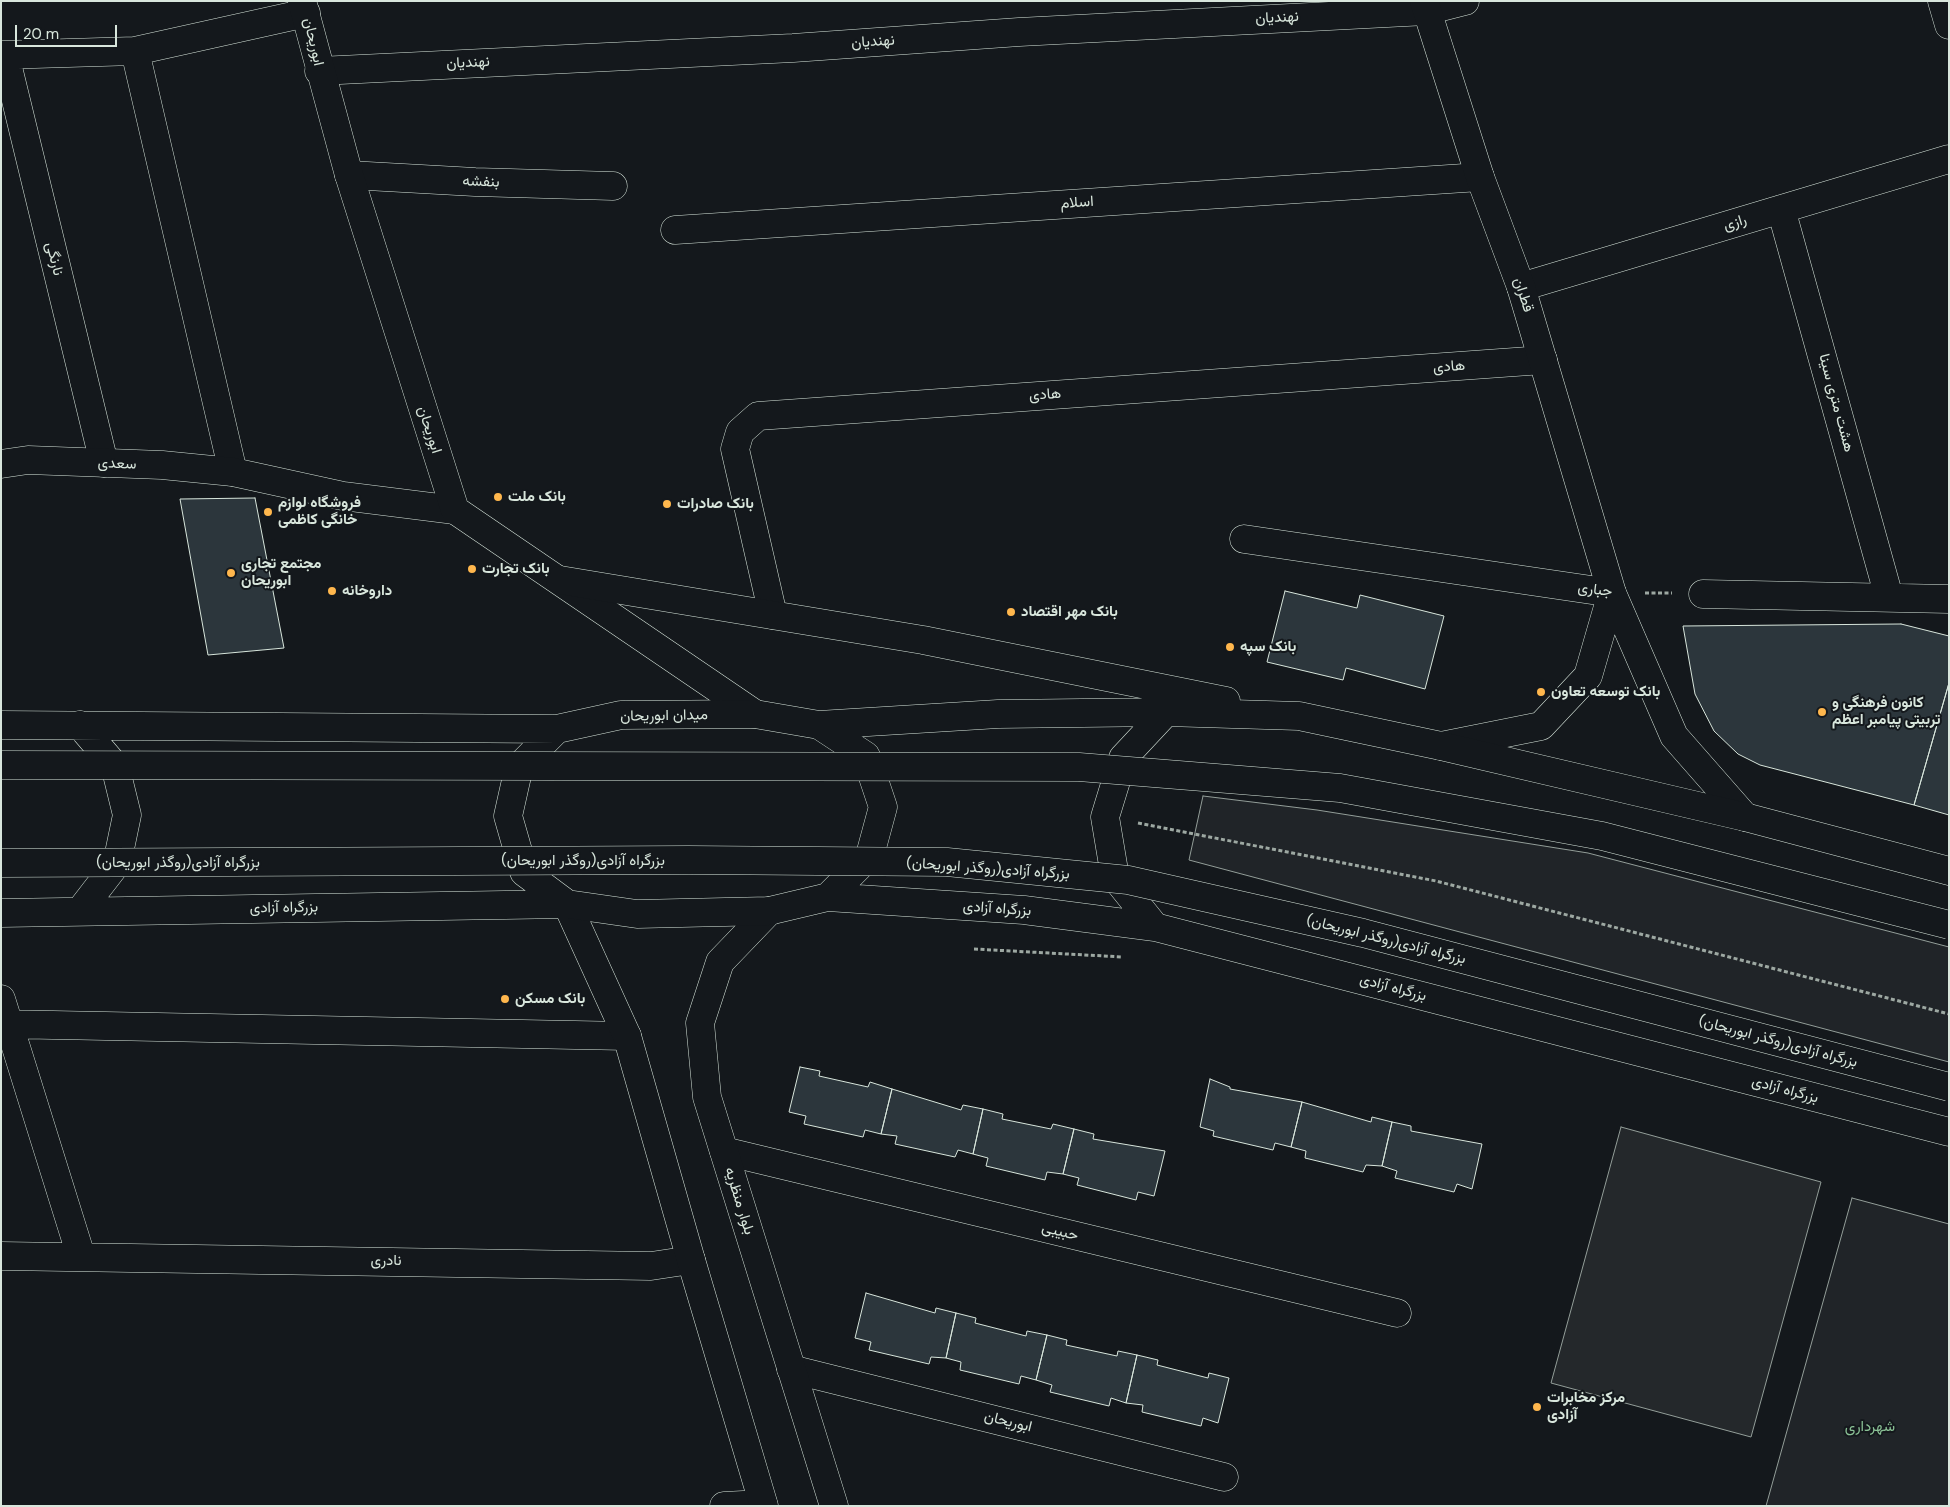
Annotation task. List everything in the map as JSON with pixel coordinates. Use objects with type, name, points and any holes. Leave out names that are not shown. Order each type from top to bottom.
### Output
[{"type":"main road","name":"نهندیان","points":[[319,71],[793,48],[1425,6],[1465,1]]},
{"type":"main road","points":[[1942,1],[1949,25]]},
{"type":"main road","name":"قطران","points":[[1425,6],[1480,177],[1521,287],[1612,593],[1674,736],[1745,817]]},
{"type":"main road","points":[[3,55],[134,51],[304,7]]},
{"type":"main road","name":"ابوریحان","points":[[304,7],[319,71],[349,175],[455,510]]},
{"type":"main road","points":[[134,51],[233,472]]},
{"type":"main road","name":"نارنگی","points":[[3,55],[104,463]]},
{"type":"main road","name":"رازی","points":[[1521,287],[1949,158]]},
{"type":"main road","name":"بنفشه","points":[[349,175],[475,182],[613,186]]},
{"type":"main road","name":"اسلام","points":[[675,230],[1480,177]]},
{"type":"main road","name":"هشت متری سینا","points":[[1781,209],[1889,597]]},
{"type":"main road","name":"هادی","points":[[773,616],[735,449],[740,432],[758,416],[1543,360]]},
{"type":"main road","name":"سعدی","points":[[1,464],[28,460],[162,465],[233,472],[343,496],[455,510]]},
{"type":"main road","points":[[455,510],[755,714]]},
{"type":"main road","name":"جباری","points":[[1244,539],[1612,593]]},
{"type":"main road","points":[[560,580],[931,642],[1298,716],[1441,746],[1745,817],[1949,871]]},
{"type":"main road","points":[[1441,746],[1541,726],[1588,676],[1612,593]]},
{"type":"main road","points":[[1703,594],[1949,598]]},
{"type":"main road","points":[[819,725],[998,714],[1166,712],[1298,716]]},
{"type":"main road","points":[[1155,927],[1115,877],[1105,817],[1123,758],[1166,712]]},
{"type":"main road","name":"میدان ابوریحان","points":[[557,729],[622,715],[755,714],[819,725],[866,756],[883,807],[870,856],[828,897]]},
{"type":"main road","points":[[1,725],[557,729]]},
{"type":"main road","points":[[80,725],[115,766],[127,815],[117,863],[80,911]]},
{"type":"main road","points":[[557,729],[519,767],[508,816],[524,872],[566,904],[627,1036],[690,1260],[764,1505],[724,1506]]},
{"type":"main road","points":[[1,765],[1079,767],[1340,788],[1602,836],[1949,925]]},
{"type":"main road","name":"بزرگراه آزادی(روگذر ابوریحان)","points":[[1,863],[670,860],[947,862],[1128,880],[1363,933],[1949,1087]]},
{"type":"main road","points":[[566,904],[636,914],[769,911],[828,897]]},
{"type":"main road","name":"بزرگراه آزادی","points":[[828,897],[1024,910],[1155,927],[1949,1132]]},
{"type":"main road","name":"بزرگراه آزادی","points":[[1,913],[566,904]]},
{"type":"main road","name":"بلوار منظریه","points":[[769,911],[720,962],[700,1023],[707,1096],[834,1506]]},
{"type":"main road","points":[[81,1256],[4,1016],[627,1036]]},
{"type":"main road","name":"حبیبی","points":[[724,1151],[1397,1313]]},
{"type":"main road","name":"نادری","points":[[1,1256],[651,1266],[690,1260]]},
{"type":"main road","name":"ابوریحان","points":[[791,1369],[1224,1477]]},
{"type":"path","name":"جباری","points":[[1612,593],[1703,594]]},
{"type":"path","points":[[1105,817],[1436,881],[1949,1014]]},
{"type":"green space","points":[[1203,796],[1317,810],[1588,853],[1949,947],[1949,1062],[1189,860]]},
{"type":"green space","name":"شهرداری","points":[[1852,1198],[1949,1224],[1949,1506],[1766,1506]]},
{"type":"shaded area","points":[[1621,1127],[1821,1182],[1751,1437],[1551,1383]]},
{"type":"building","name":"مجتمع تجاری ابوریحان","points":[[255,498],[284,648],[208,655],[180,499]]},
{"type":"building","points":[[1285,591],[1357,608],[1360,595],[1444,616],[1425,689],[1346,668],[1343,680],[1267,662]]},
{"type":"building","name":"کانون فرهنگی و تربیتی پیامبر اعظم","points":[[1901,624],[1949,636],[1949,683],[1914,805],[1760,765],[1738,754],[1714,731],[1695,694],[1683,626]]},
{"type":"building","points":[[1949,683],[1949,815],[1914,805]]},
{"type":"building","points":[[800,1067],[820,1071],[819,1076],[868,1087],[870,1082],[892,1089],[881,1134],[865,1130],[863,1137],[804,1124],[806,1116],[789,1112]]},
{"type":"building","points":[[1210,1079],[1230,1087],[1230,1089],[1302,1102],[1291,1147],[1275,1143],[1273,1150],[1213,1136],[1214,1131],[1200,1127]]},
{"type":"building","points":[[892,1089],[961,1110],[963,1105],[983,1109],[973,1154],[958,1150],[955,1157],[895,1144],[897,1136],[881,1134]]},
{"type":"building","points":[[1302,1102],[1371,1122],[1372,1117],[1392,1122],[1382,1166],[1366,1165],[1363,1172],[1305,1158],[1306,1151],[1291,1147]]},
{"type":"building","points":[[983,1109],[1003,1114],[1002,1119],[1051,1129],[1053,1124],[1074,1129],[1063,1174],[1047,1172],[1045,1180],[986,1166],[988,1158],[973,1154]]},
{"type":"building","points":[[1392,1122],[1411,1126],[1411,1131],[1482,1144],[1472,1189],[1457,1184],[1454,1192],[1395,1178],[1397,1171],[1382,1166]]},
{"type":"building","points":[[1074,1129],[1094,1134],[1093,1139],[1165,1151],[1154,1196],[1138,1192],[1136,1200],[1077,1185],[1079,1178],[1063,1174]]},
{"type":"building","points":[[866,1293],[935,1313],[936,1308],[956,1313],[946,1358],[931,1357],[929,1364],[869,1350],[871,1342],[855,1338]]},
{"type":"building","points":[[956,1313],[976,1318],[975,1323],[1026,1336],[1027,1331],[1047,1335],[1036,1380],[1021,1376],[1019,1384],[960,1370],[961,1362],[946,1358]]},
{"type":"building","points":[[1047,1335],[1067,1340],[1066,1345],[1117,1356],[1118,1351],[1137,1355],[1126,1403],[1111,1398],[1109,1406],[1050,1392],[1052,1385],[1036,1380]]},
{"type":"building","points":[[1137,1355],[1158,1360],[1157,1365],[1208,1378],[1209,1373],[1229,1378],[1218,1423],[1203,1418],[1201,1426],[1142,1412],[1143,1405],[1126,1403]]},
{"type":"place","name":"بانک ملت","points":[[498,497]]},
{"type":"place","name":"بانک صادرات","points":[[667,504]]},
{"type":"place","name":"فروشگاه لوازم خانگی کاظمی","points":[[268,512]]},
{"type":"place","name":"بانک تجارت","points":[[472,569]]},
{"type":"place","name":"مجتمع تجاری ابوریحان","points":[[231,573]]},
{"type":"place","name":"داروخانه","points":[[332,591]]},
{"type":"place","name":"بانک مهر اقتصاد","points":[[1011,612]]},
{"type":"place","name":"بانک سپه","points":[[1230,647]]},
{"type":"place","name":"بانک توسعه تعاون","points":[[1541,692]]},
{"type":"place","name":"کانون فرهنگی و تربیتی پیامبر اعظم","points":[[1822,712]]},
{"type":"place","name":"بانک مسکن","points":[[505,999]]},
{"type":"place","name":"مرکز مخابرات آزادی","points":[[1537,1407]]}]
